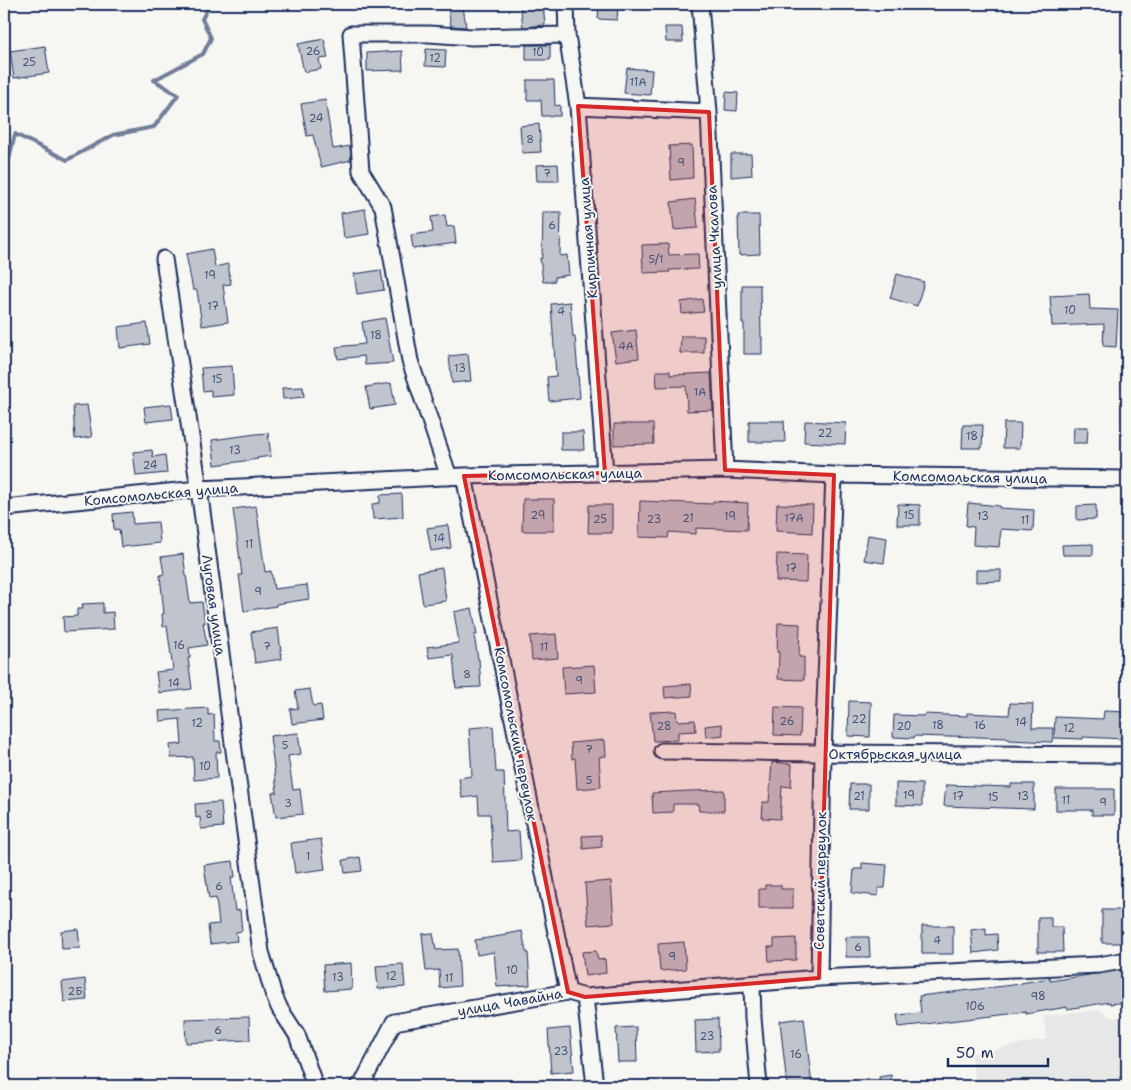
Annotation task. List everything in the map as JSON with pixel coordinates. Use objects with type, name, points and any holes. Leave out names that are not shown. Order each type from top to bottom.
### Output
[{"type":"street","name":"Кирпичная улица","points":[[566,4],[567,35],[578,106],[605,473]]},
{"type":"street","name":"улица Чкалова","points":[[700,4],[709,112],[725,470]]},
{"type":"street","name":"Комсомольский переулок","points":[[567,35],[472,37],[429,34],[351,34],[361,170],[383,207],[410,361],[456,476],[568,992]]},
{"type":"street","points":[[578,106],[709,112]]},
{"type":"street","name":"Луговая улица","points":[[164,259],[198,489],[261,952],[274,996],[280,1009],[297,1034],[315,1086]]},
{"type":"street","name":"Комсомольская улица","points":[[4,508],[198,489],[456,476],[725,470],[834,475],[1127,479]]},
{"type":"street","name":"Советский переулок","points":[[819,978],[822,753],[834,475]]},
{"type":"street","name":"Октябрьская улица","points":[[662,751],[1127,755]]},
{"type":"street","points":[[819,978],[1099,965],[1127,960]]},
{"type":"street","name":"улица Чавайна","points":[[359,1086],[362,1084],[394,1022],[568,992],[585,997],[819,978]]},
{"type":"street","points":[[752,984],[759,1086]]},
{"type":"street","points":[[585,997],[596,1086]]},
{"type":"highlighted area","points":[[578,106],[709,112],[725,470],[834,475],[819,978],[585,997],[568,992],[464,476],[605,473]]},
{"type":"shaded area","points":[[1099,1010],[1112,1018],[1127,1016],[1127,1086],[977,1086],[970,1054],[1047,1039],[1043,1016]]},
{"type":"building","points":[[520,4],[543,4],[545,25],[523,27]]},
{"type":"building","points":[[599,4],[618,5],[617,20],[598,19]]},
{"type":"building","points":[[463,6],[466,27],[451,26],[448,8]]},
{"type":"building","points":[[665,27],[682,27],[683,42],[666,42]]},
{"type":"building","points":[[324,39],[328,58],[319,59],[321,69],[304,72],[298,44]]},
{"type":"building","points":[[526,45],[550,45],[550,60],[526,60]]},
{"type":"building","points":[[45,46],[49,73],[14,78],[10,51]]},
{"type":"building","points":[[426,49],[446,50],[445,67],[425,66]]},
{"type":"building","points":[[402,51],[403,70],[367,71],[367,53]]},
{"type":"building","points":[[627,68],[652,70],[650,95],[624,93]]},
{"type":"building","points":[[527,80],[554,80],[555,106],[560,105],[560,116],[542,116],[541,100],[527,100]]},
{"type":"building","points":[[726,92],[738,93],[737,111],[725,110]]},
{"type":"building","points":[[325,100],[333,149],[350,146],[351,160],[321,167],[313,135],[307,136],[301,104]]},
{"type":"building","points":[[539,124],[541,152],[522,153],[520,126]]},
{"type":"building","points":[[692,145],[693,178],[671,180],[669,146]]},
{"type":"building","points":[[731,154],[751,154],[752,175],[731,177]]},
{"type":"building","points":[[558,164],[559,181],[537,181],[536,165]]},
{"type":"building","points":[[695,199],[698,228],[674,230],[671,202]]},
{"type":"building","points":[[365,209],[369,234],[344,238],[341,213]]},
{"type":"building","points":[[543,212],[561,212],[560,256],[567,255],[569,275],[555,277],[555,281],[543,282],[540,258],[542,258]]},
{"type":"building","points":[[445,215],[447,227],[454,226],[456,243],[413,249],[411,235],[433,232],[431,217]]},
{"type":"building","points":[[738,215],[759,215],[760,254],[739,255]]},
{"type":"building","points":[[668,244],[669,255],[698,254],[699,269],[643,273],[642,245]]},
{"type":"building","points":[[212,249],[215,267],[228,264],[231,284],[223,285],[228,322],[202,326],[197,290],[193,290],[186,254]]},
{"type":"building","points":[[381,270],[384,290],[357,294],[354,274]]},
{"type":"building","points":[[897,274],[924,282],[917,306],[890,298]]},
{"type":"building","points":[[742,285],[760,285],[762,354],[744,354]]},
{"type":"building","points":[[1089,294],[1090,309],[1118,310],[1116,347],[1103,346],[1104,324],[1052,326],[1050,296]]},
{"type":"building","points":[[702,299],[704,312],[682,314],[681,302]]},
{"type":"building","points":[[570,302],[580,398],[549,401],[547,377],[556,376],[551,304]]},
{"type":"building","points":[[385,318],[393,363],[365,365],[364,356],[338,359],[336,347],[365,344],[362,322]]},
{"type":"building","points":[[147,323],[150,344],[120,348],[118,327]]},
{"type":"building","points":[[636,330],[639,358],[616,361],[612,333]]},
{"type":"building","points":[[681,336],[704,336],[704,353],[680,353]]},
{"type":"building","points":[[468,354],[471,381],[452,383],[449,356]]},
{"type":"building","points":[[232,366],[234,395],[211,397],[211,390],[203,391],[201,368]]},
{"type":"building","points":[[656,371],[670,371],[670,375],[711,373],[713,410],[687,411],[686,386],[657,387]]},
{"type":"building","points":[[391,383],[395,405],[370,409],[366,387]]},
{"type":"building","points":[[303,387],[304,397],[283,399],[282,388]]},
{"type":"building","points":[[171,404],[173,419],[146,422],[144,407]]},
{"type":"building","points":[[87,405],[92,437],[75,439],[73,406]]},
{"type":"building","points":[[749,421],[784,421],[785,442],[749,442]]},
{"type":"building","points":[[805,421],[846,423],[845,444],[804,442]]},
{"type":"building","points":[[1004,423],[1021,423],[1020,448],[1003,448]]},
{"type":"building","points":[[614,424],[653,424],[654,444],[614,445]]},
{"type":"building","points":[[963,425],[983,425],[982,448],[962,448]]},
{"type":"building","points":[[1074,427],[1088,427],[1087,443],[1073,443]]},
{"type":"building","points":[[561,432],[583,432],[584,450],[561,450]]},
{"type":"building","points":[[268,433],[271,456],[215,465],[212,440]]},
{"type":"building","points":[[152,450],[153,457],[165,455],[167,473],[136,476],[133,452]]},
{"type":"building","points":[[402,494],[403,517],[373,519],[372,504],[380,503],[380,495]]},
{"type":"building","points":[[523,499],[554,499],[554,531],[522,531]]},
{"type":"building","points":[[640,501],[713,504],[713,501],[748,503],[747,530],[696,528],[696,534],[669,532],[668,538],[639,537]]},
{"type":"building","points":[[968,503],[1000,506],[999,508],[1034,510],[1033,531],[1001,529],[999,547],[973,545],[974,527],[966,526]]},
{"type":"building","points":[[777,504],[813,505],[812,533],[776,531]]},
{"type":"building","points":[[898,504],[920,505],[920,525],[897,525]]},
{"type":"building","points":[[589,505],[612,505],[612,533],[588,533]]},
{"type":"building","points":[[1096,505],[1096,519],[1077,520],[1077,506]]},
{"type":"building","points":[[256,506],[265,572],[271,571],[274,589],[307,585],[309,599],[244,611],[239,575],[242,575],[233,509]]},
{"type":"building","points":[[132,512],[133,524],[158,522],[160,543],[121,547],[119,529],[114,530],[113,514]]},
{"type":"building","points":[[448,525],[451,548],[431,551],[427,528]]},
{"type":"building","points":[[868,535],[887,538],[884,563],[864,560]]},
{"type":"building","points":[[1093,544],[1093,555],[1063,555],[1062,545]]},
{"type":"building","points":[[183,554],[190,603],[202,602],[207,645],[189,648],[190,658],[188,658],[192,689],[159,693],[156,672],[173,670],[167,626],[163,627],[162,614],[164,614],[160,575],[164,574],[161,557]]},
{"type":"building","points":[[777,554],[807,555],[806,582],[776,581]]},
{"type":"building","points":[[442,568],[446,601],[423,604],[418,572]]},
{"type":"building","points":[[976,570],[1001,570],[1001,581],[976,582]]},
{"type":"building","points":[[103,603],[103,613],[113,612],[114,629],[64,632],[63,617],[77,616],[77,609],[83,609],[82,604]]},
{"type":"building","points":[[472,608],[477,635],[474,635],[479,659],[481,687],[456,688],[453,655],[429,658],[427,647],[459,643],[454,612]]},
{"type":"building","points":[[778,623],[800,624],[799,657],[804,657],[804,680],[778,679]]},
{"type":"building","points":[[278,628],[282,659],[255,663],[251,632]]},
{"type":"building","points":[[556,634],[558,658],[532,660],[530,636]]},
{"type":"building","points":[[594,665],[596,692],[564,694],[562,667]]},
{"type":"building","points":[[691,684],[692,696],[665,698],[664,686]]},
{"type":"building","points":[[310,689],[313,706],[321,705],[323,720],[292,724],[290,709],[298,708],[295,691]]},
{"type":"building","points":[[849,701],[871,702],[870,737],[848,736]]},
{"type":"building","points":[[1010,703],[1033,704],[1032,728],[1053,728],[1052,742],[950,736],[893,737],[894,715],[967,716],[967,713],[1009,715]]},
{"type":"building","points":[[775,707],[801,708],[800,736],[774,735]]},
{"type":"building","points":[[208,708],[208,715],[214,714],[215,741],[220,741],[221,752],[216,752],[217,778],[194,780],[193,757],[171,758],[170,745],[182,744],[180,719],[160,721],[159,711]]},
{"type":"building","points":[[676,711],[677,721],[695,720],[696,731],[678,732],[678,740],[653,741],[650,712]]},
{"type":"building","points":[[1104,711],[1126,712],[1125,739],[1054,738],[1055,717],[1103,719]]},
{"type":"building","points":[[722,724],[723,735],[706,737],[705,726]]},
{"type":"building","points":[[493,726],[496,772],[504,772],[506,832],[519,831],[521,860],[493,862],[490,814],[479,814],[478,796],[462,798],[459,778],[472,776],[469,728]]},
{"type":"building","points":[[298,733],[301,754],[288,756],[293,790],[300,789],[303,814],[276,817],[272,793],[277,792],[270,736]]},
{"type":"building","points":[[605,740],[606,756],[599,757],[601,787],[577,789],[575,758],[572,759],[571,743]]},
{"type":"building","points":[[772,762],[792,764],[791,787],[782,786],[780,819],[762,818],[763,802],[769,802]]},
{"type":"building","points":[[896,783],[922,784],[922,806],[896,805]]},
{"type":"building","points":[[850,784],[869,784],[869,809],[849,809]]},
{"type":"building","points":[[1011,784],[1034,784],[1034,809],[944,806],[946,785],[1011,787]]},
{"type":"building","points":[[1056,789],[1114,789],[1114,815],[1092,815],[1092,810],[1056,810]]},
{"type":"building","points":[[724,790],[724,811],[699,811],[698,804],[673,804],[673,812],[653,813],[652,793]]},
{"type":"building","points":[[221,802],[223,827],[201,829],[200,817],[196,818],[195,804]]},
{"type":"building","points":[[601,835],[602,847],[583,849],[582,836]]},
{"type":"building","points":[[321,839],[325,869],[295,873],[291,843]]},
{"type":"building","points":[[360,857],[362,871],[345,873],[343,860]]},
{"type":"building","points":[[233,861],[235,877],[231,877],[235,911],[240,910],[242,931],[236,932],[237,941],[210,944],[208,925],[219,924],[216,898],[209,899],[204,865]]},
{"type":"building","points":[[862,863],[887,865],[885,888],[878,888],[878,896],[852,893],[854,869],[862,869]]},
{"type":"building","points":[[611,881],[614,923],[588,925],[585,883]]},
{"type":"building","points":[[765,885],[781,885],[781,889],[793,889],[793,908],[759,908],[759,889],[765,889]]},
{"type":"building","points":[[1102,910],[1127,910],[1127,943],[1102,943]]},
{"type":"building","points":[[1038,917],[1051,917],[1051,927],[1062,927],[1063,952],[1038,952]]},
{"type":"building","points":[[922,926],[953,926],[953,954],[922,954]]},
{"type":"building","points":[[986,928],[986,935],[997,934],[998,950],[973,953],[971,930]]},
{"type":"building","points":[[78,929],[80,948],[62,949],[61,931]]},
{"type":"building","points":[[522,931],[526,952],[528,952],[530,985],[497,987],[494,952],[477,955],[475,940]]},
{"type":"building","points":[[433,933],[436,950],[458,949],[460,986],[440,988],[439,970],[426,971],[422,934]]},
{"type":"building","points":[[846,937],[869,937],[870,957],[846,957]]},
{"type":"building","points":[[796,938],[796,960],[769,961],[768,947],[774,947],[774,939]]},
{"type":"building","points":[[684,942],[686,969],[660,971],[658,944]]},
{"type":"building","points":[[596,951],[598,960],[605,959],[606,973],[585,976],[582,952]]},
{"type":"building","points":[[351,963],[352,989],[325,991],[323,965]]},
{"type":"building","points":[[403,964],[405,987],[378,989],[376,966]]},
{"type":"building","points":[[1127,969],[1127,1002],[1110,1004],[1110,1002],[1026,1014],[1026,1012],[899,1027],[897,1015],[921,1013],[919,996],[1021,984],[1050,978],[1050,981]]},
{"type":"building","points":[[85,979],[87,1000],[64,1002],[62,982]]},
{"type":"building","points":[[249,1017],[250,1040],[186,1043],[185,1019]]},
{"type":"building","points":[[804,1018],[812,1086],[787,1086],[780,1021]]},
{"type":"building","points":[[718,1019],[719,1051],[696,1052],[695,1020]]},
{"type":"building","points":[[636,1027],[637,1062],[618,1062],[616,1028]]},
{"type":"building","points":[[570,1028],[574,1071],[551,1073],[548,1030]]},
{"type":"building","points":[[891,1075],[892,1086],[880,1086],[879,1077]]},
{"type":"waterway","points":[[4,177],[15,134],[67,160],[113,135],[154,127],[178,95],[154,80],[203,54],[211,38],[202,19],[210,4]]}]
